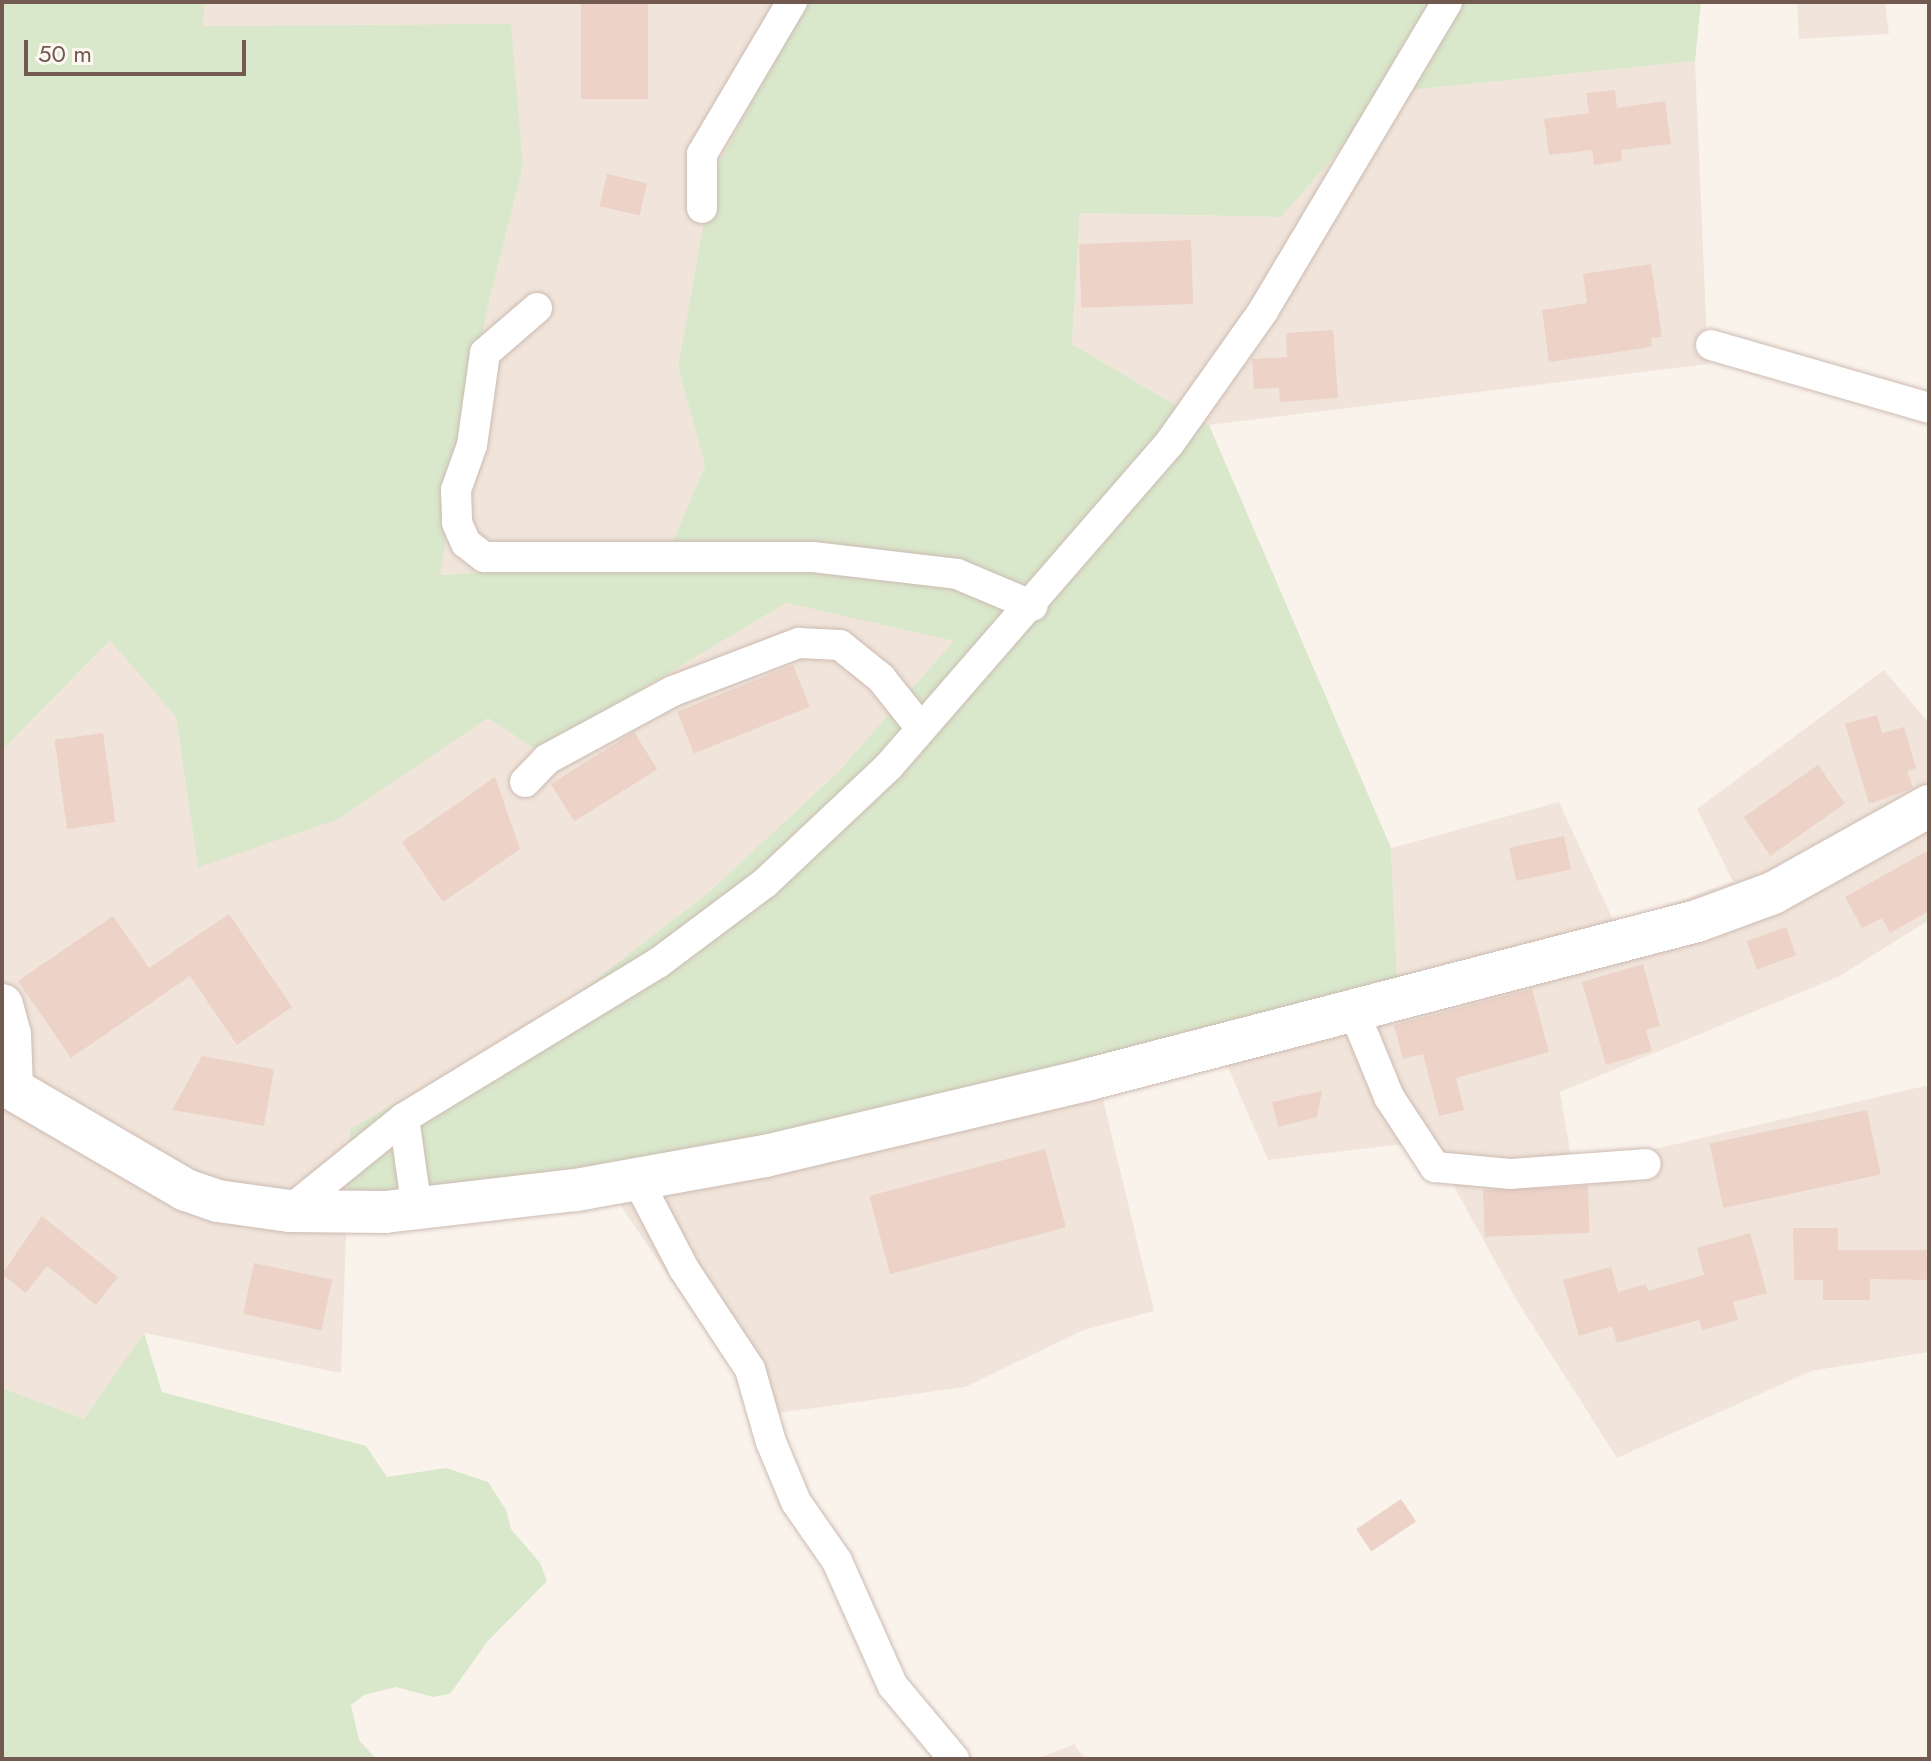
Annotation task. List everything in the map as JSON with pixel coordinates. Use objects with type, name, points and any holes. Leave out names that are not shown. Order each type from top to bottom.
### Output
[{"type":"street","points":[[702,208],[702,154],[792,2]]},
{"type":"street","points":[[289,1211],[404,1118],[658,963],[765,883],[878,776],[1033,606],[1169,444],[1263,311],[1447,2]]},
{"type":"street","points":[[537,308],[485,353],[472,445],[456,490],[457,523],[466,543],[484,557],[813,557],[957,574],[1033,606]]},
{"type":"street","points":[[1711,345],[1929,408]]},
{"type":"street","points":[[525,782],[547,759],[673,691],[799,643],[840,645],[881,678],[920,727]]},
{"type":"street","points":[[2,1005],[10,1034],[7,1086],[186,1190],[218,1201],[289,1211],[417,1209],[638,1181],[765,1156],[1355,1014],[1697,921],[1773,893],[1929,806]]},
{"type":"street","points":[[1355,1014],[1389,1097],[1435,1167],[1510,1174],[1646,1164]]},
{"type":"street","points":[[404,1118],[417,1209]]},
{"type":"street","points":[[638,1181],[684,1269],[750,1369],[796,1502],[837,1561],[893,1686],[954,1759]]},
{"type":"shaded area","points":[[205,2],[807,2],[712,175],[678,367],[705,466],[665,560],[439,575],[487,311],[523,167],[203,26]]},
{"type":"shaded area","points":[[1797,2],[1885,2],[1889,34],[1799,39]]},
{"type":"shaded area","points":[[1695,61],[1708,364],[1209,425],[1072,344],[1080,213],[1280,217],[1390,92]]},
{"type":"shaded area","points":[[786,603],[955,641],[838,772],[709,892],[572,998],[500,1045],[350,1129],[341,1373],[145,1333],[84,1419],[2,1388],[2,750],[110,639],[176,717],[198,866],[337,820],[488,718],[538,751]]},
{"type":"shaded area","points":[[1884,670],[1929,723],[1929,920],[1840,976],[1560,1092],[1573,1168],[1929,1085],[1929,1352],[1811,1371],[1617,1458],[1517,1301],[1429,1141],[1268,1160],[1220,1049],[1397,977],[1391,848],[1559,802],[1615,924],[1733,882],[1697,809]]},
{"type":"shaded area","points":[[1094,1062],[1154,1311],[1084,1330],[965,1387],[764,1415],[603,1180]]},
{"type":"shaded area","points":[[1074,1744],[1085,1759],[1037,1759]]},
{"type":"green space","points":[[2,2],[205,2],[203,26],[511,24],[523,167],[487,311],[440,575],[665,560],[705,466],[678,367],[712,175],[807,2],[1701,2],[1695,61],[1390,92],[1281,217],[1080,213],[1072,344],[1209,425],[1391,848],[1397,977],[1220,1049],[603,1180],[347,1221],[350,1129],[500,1045],[572,998],[709,892],[838,772],[954,641],[786,603],[538,751],[488,718],[337,820],[198,867],[176,717],[110,640],[2,750]]},
{"type":"green space","points":[[144,1333],[162,1392],[366,1446],[387,1477],[446,1468],[488,1482],[506,1510],[511,1529],[540,1563],[547,1581],[487,1642],[450,1694],[433,1697],[396,1687],[364,1695],[351,1705],[359,1740],[376,1759],[2,1759],[2,1388],[84,1419]]},
{"type":"building","points":[[581,2],[648,2],[648,99],[581,99]]},
{"type":"building","points":[[1615,90],[1617,108],[1665,101],[1671,144],[1621,150],[1622,161],[1594,165],[1592,150],[1549,155],[1544,119],[1589,113],[1586,93]]},
{"type":"building","points":[[607,174],[647,183],[640,215],[600,206]]},
{"type":"building","points":[[1191,240],[1193,304],[1081,308],[1079,244]]},
{"type":"building","points":[[1651,264],[1662,337],[1651,338],[1652,347],[1549,362],[1542,310],[1587,303],[1583,274]]},
{"type":"building","points":[[1333,330],[1338,398],[1280,402],[1279,388],[1254,389],[1252,359],[1287,357],[1286,333]]},
{"type":"building","points":[[793,665],[810,707],[694,754],[677,712]]},
{"type":"building","points":[[1877,715],[1882,733],[1904,727],[1916,768],[1907,771],[1913,788],[1869,804],[1845,724]]},
{"type":"building","points":[[634,732],[657,769],[574,821],[551,784]]},
{"type":"building","points":[[103,733],[116,822],[67,829],[54,740]]},
{"type":"building","points":[[1818,765],[1845,804],[1770,856],[1743,817]]},
{"type":"building","points":[[495,777],[520,849],[443,902],[402,842]]},
{"type":"building","points":[[1564,836],[1571,869],[1516,881],[1509,848]]},
{"type":"building","points":[[1929,850],[1929,911],[1890,933],[1882,918],[1862,928],[1845,897]]},
{"type":"building","points":[[229,914],[292,1007],[237,1045],[190,976],[71,1058],[18,981],[113,916],[149,968]]},
{"type":"building","points":[[1786,927],[1796,955],[1757,970],[1747,941]]},
{"type":"building","points":[[1643,964],[1660,1026],[1646,1030],[1652,1051],[1606,1065],[1582,982]]},
{"type":"building","points":[[1532,989],[1549,1052],[1456,1078],[1464,1110],[1439,1116],[1423,1054],[1403,1059],[1394,1025]]},
{"type":"building","points":[[202,1056],[274,1069],[264,1126],[172,1110]]},
{"type":"building","points":[[1322,1091],[1317,1117],[1278,1127],[1272,1102]]},
{"type":"building","points":[[1867,1110],[1881,1175],[1723,1208],[1710,1143]]},
{"type":"building","points":[[1045,1149],[1066,1227],[890,1274],[869,1196]]},
{"type":"building","points":[[1588,1186],[1590,1233],[1485,1237],[1483,1190]]},
{"type":"building","points":[[42,1216],[118,1277],[96,1305],[47,1266],[26,1293],[2,1274]]},
{"type":"building","points":[[1793,1228],[1838,1228],[1838,1250],[1929,1250],[1929,1280],[1870,1279],[1870,1300],[1823,1300],[1823,1280],[1794,1280]]},
{"type":"building","points":[[1750,1233],[1767,1293],[1733,1302],[1738,1320],[1702,1330],[1699,1320],[1617,1343],[1612,1326],[1579,1336],[1563,1280],[1611,1267],[1618,1292],[1646,1284],[1648,1291],[1704,1275],[1697,1248]]},
{"type":"building","points":[[254,1263],[332,1280],[321,1330],[243,1314]]},
{"type":"building","points":[[1401,1499],[1416,1521],[1371,1552],[1356,1529]]}]
